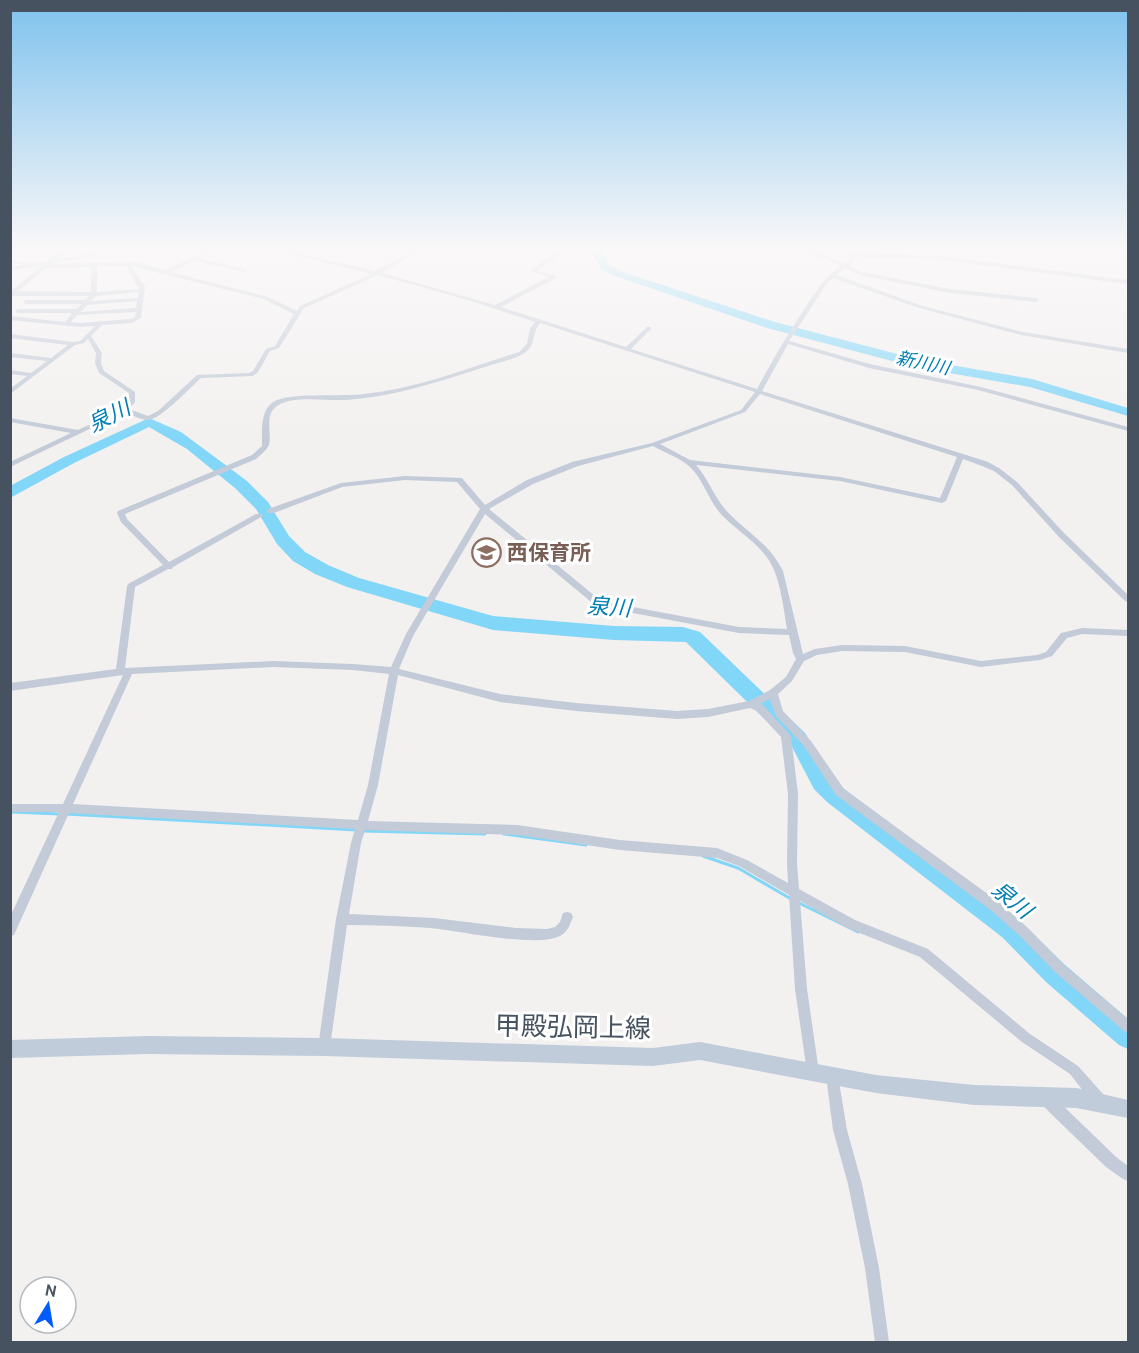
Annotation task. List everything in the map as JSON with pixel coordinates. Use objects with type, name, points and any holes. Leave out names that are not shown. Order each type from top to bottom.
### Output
[{"type":"main road","name":"甲殿弘岡上線","points":[[10,1049],[148,1045],[324,1047],[653,1057],[700,1051],[876,1084],[974,1095],[1076,1098],[1128,1109]]},
{"type":"street","points":[[11,318],[18,311]]},
{"type":"street","points":[[26,311],[103,311]]},
{"type":"street","points":[[11,318],[66,324],[101,323],[132,321],[138,318],[140,311]]},
{"type":"street","points":[[292,311],[298,314]]},
{"type":"street","points":[[125,410],[149,418],[160,412],[199,376],[251,375],[268,350],[277,347],[301,311]]},
{"type":"street","points":[[510,311],[1002,471],[1015,481],[1092,567],[1128,599]]},
{"type":"street","points":[[324,1047],[342,919],[356,843],[374,785],[394,671],[409,636],[484,509],[530,482],[575,464],[654,444],[743,411],[759,391],[787,340],[807,311]]},
{"type":"street","points":[[937,311],[1023,334],[1128,351]]},
{"type":"street","points":[[66,324],[75,312]]},
{"type":"street","points":[[169,567],[124,520],[122,513],[220,472],[261,452],[265,446],[269,410],[276,403],[289,399],[378,395],[521,353],[530,345],[533,328],[539,320]]},
{"type":"street","points":[[10,392],[73,344],[87,337],[101,323]]},
{"type":"street","points":[[628,348],[649,328]]},
{"type":"street","points":[[10,336],[73,344]]},
{"type":"street","points":[[10,465],[125,410],[132,402],[132,392],[101,372],[97,347],[87,337]]},
{"type":"street","points":[[787,340],[869,366],[979,388],[1128,429]]},
{"type":"street","points":[[10,355],[52,360]]},
{"type":"street","points":[[10,372],[33,375]]},
{"type":"street","points":[[10,420],[77,432]]},
{"type":"street","points":[[654,444],[690,462],[840,479],[942,501],[961,456]]},
{"type":"street","points":[[690,462],[700,473],[716,503],[729,519],[774,558],[797,652],[801,659]]},
{"type":"street","points":[[271,511],[341,485],[426,478],[459,480],[484,509],[599,604],[739,630],[792,632]]},
{"type":"street","points":[[10,931],[64,814],[125,671],[131,586],[169,567],[211,540],[259,516]]},
{"type":"street","points":[[10,687],[125,671],[273,664],[354,667],[394,671],[501,698],[576,708],[677,715],[708,713],[753,703],[769,696],[789,679],[801,659],[815,652],[842,648],[905,649],[981,664],[1037,658],[1049,654],[1064,635],[1082,631],[1128,633]]},
{"type":"street","points":[[769,696],[781,716],[799,732],[826,776],[840,792],[996,907],[1059,968],[1128,1027]]},
{"type":"street","points":[[753,703],[786,736],[793,794],[792,864],[801,990],[813,1072]]},
{"type":"street","points":[[10,808],[64,814],[360,827],[517,830],[620,845],[717,853],[743,863],[795,900],[924,952],[1026,1038],[1074,1070],[1102,1104]]},
{"type":"street","points":[[342,919],[434,923],[492,932],[555,933],[562,928],[567,917]]},
{"type":"street","points":[[832,1076],[840,1131],[855,1184],[872,1268],[882,1342]]},
{"type":"street","points":[[1043,1096],[1111,1162],[1128,1174]]},
{"type":"waterway","name":"新川川","points":[[730,311],[771,325],[915,363],[1032,383],[1128,412]]},
{"type":"waterway","name":"泉川","points":[[10,493],[69,460],[149,422],[176,435],[241,484],[262,506],[283,540],[299,556],[322,570],[353,583],[493,623],[614,633],[683,634],[693,637],[798,739],[822,782],[835,795],[1011,929],[1055,973],[1128,1036]]},
{"type":"waterway","points":[[12,812],[60,814]]},
{"type":"waterway","points":[[66,814],[356,830]]},
{"type":"waterway","points":[[363,831],[485,834]]},
{"type":"waterway","points":[[504,834],[586,845]]},
{"type":"waterway","points":[[703,856],[738,868],[791,899]]},
{"type":"waterway","points":[[797,902],[858,932]]},
{"type":"place","name":"西保育所","points":[[486,552]]}]
